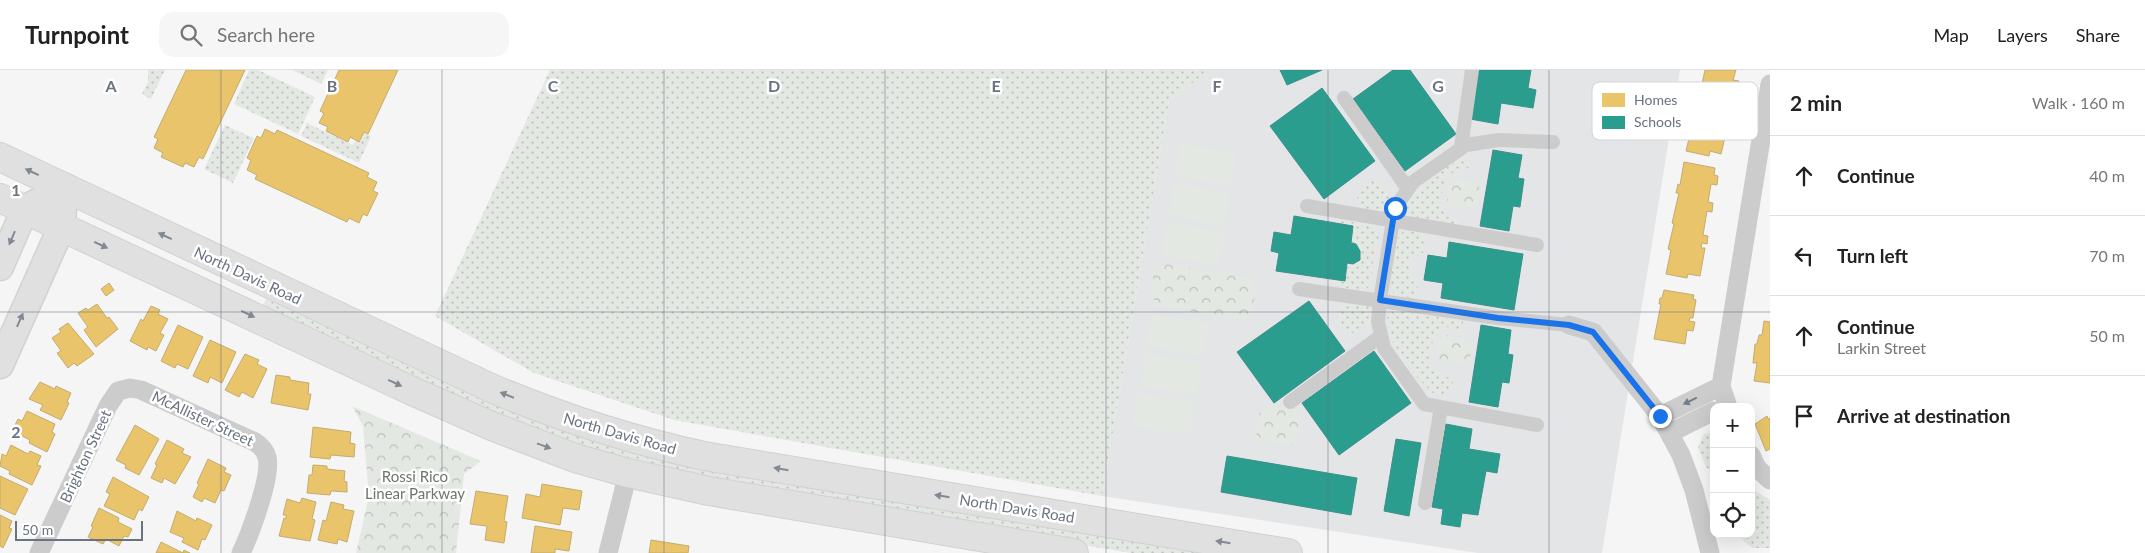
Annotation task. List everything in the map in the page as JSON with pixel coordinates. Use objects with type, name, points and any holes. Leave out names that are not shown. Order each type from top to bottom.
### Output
[{"type":"highway","name":"North Davis Road","points":[[0,157],[490,388],[551,413],[616,434],[704,456],[1288,553]]},
{"type":"highway","points":[[0,198],[467,415],[575,458],[709,492],[1074,553]]},
{"type":"main road","points":[[0,267],[25,209],[64,187]]},
{"type":"main road","points":[[0,365],[62,226],[64,187]]},
{"type":"street","points":[[1461,147],[1472,70]]},
{"type":"street","points":[[1723,403],[1721,386],[1770,84]]},
{"type":"street","points":[[1344,98],[1408,190]]},
{"type":"street","points":[[1537,425],[1424,404],[1384,348],[1378,322],[1395,208],[1413,182],[1461,147],[1499,140],[1553,142]]},
{"type":"street","points":[[1307,206],[1537,245]]},
{"type":"street","points":[[1299,289],[1498,318],[1569,325],[1593,332],[1660,416],[1670,433],[1694,490],[1710,553]]},
{"type":"street","points":[[1290,402],[1381,336]]},
{"type":"street","points":[[1660,416],[1721,386]]},
{"type":"street","name":"Brighton Street","points":[[39,553],[108,406],[115,394],[122,389]]},
{"type":"street","name":"McAllister Street","points":[[122,389],[142,390],[255,442],[262,448],[267,456],[268,467],[258,511],[241,553]]},
{"type":"street","points":[[1425,503],[1441,407]]},
{"type":"street","points":[[1670,433],[1710,413]]},
{"type":"street","points":[[1755,464],[1770,480]]},
{"type":"street","points":[[608,553],[628,472]]},
{"type":"shaded area","points":[[1209,70],[1680,70],[1678,82],[1592,82],[1592,140],[1669,140],[1602,553],[1478,553],[1102,496],[1169,101]]},
{"type":"green space","points":[[148,70],[165,70],[151,99],[142,94],[148,82]]},
{"type":"green space","points":[[249,70],[258,70],[315,97],[298,134],[234,104]]},
{"type":"green space","points":[[292,70],[328,70],[321,84]]},
{"type":"green space","points":[[550,70],[1209,70],[1169,101],[1102,496],[674,420],[534,373],[435,316]]},
{"type":"green space","points":[[307,123],[353,145],[356,140],[360,142],[364,133],[371,136],[359,163],[301,136]]},
{"type":"green space","points":[[225,125],[254,138],[233,183],[204,169]]},
{"type":"green space","points":[[1180,144],[1236,153],[1231,185],[1175,176]]},
{"type":"green space","points":[[1460,159],[1465,161],[1469,168],[1463,167],[1445,177],[1440,203],[1447,217],[1462,221],[1461,226],[1407,216],[1405,208],[1408,201],[1420,186],[1436,172]]},
{"type":"green space","points":[[1455,179],[1475,181],[1480,189],[1478,205],[1470,210],[1453,207],[1447,200],[1448,184]]},
{"type":"green space","points":[[1373,181],[1381,184],[1391,198],[1391,207],[1381,214],[1359,208],[1358,204],[1357,199],[1360,191],[1365,185]]},
{"type":"green space","points":[[1174,184],[1230,193],[1225,226],[1168,216]]},
{"type":"green space","points":[[1333,218],[1372,226],[1377,230],[1379,236],[1373,260],[1371,284],[1365,290],[1337,287],[1333,281],[1345,282],[1348,264],[1353,265],[1360,260],[1361,251],[1356,243],[1352,243],[1354,226],[1329,221]]},
{"type":"green space","points":[[1167,222],[1224,232],[1219,265],[1162,256]]},
{"type":"green space","points":[[1407,230],[1426,235],[1423,253],[1418,253],[1411,259],[1409,271],[1415,280],[1419,280],[1415,299],[1394,295],[1390,283],[1397,240],[1399,234]]},
{"type":"green space","points":[[1165,264],[1249,277],[1256,288],[1252,312],[1243,320],[1158,306],[1151,294],[1154,271]]},
{"type":"green space","points":[[266,299],[561,428],[1216,553],[1131,553],[896,514],[654,468],[525,429],[261,309]]},
{"type":"green space","points":[[1347,302],[1367,305],[1373,314],[1371,322],[1356,333],[1345,332],[1338,315],[1339,308]]},
{"type":"green space","points":[[1401,310],[1463,321],[1462,330],[1447,327],[1433,339],[1429,364],[1439,376],[1453,378],[1452,387],[1445,394],[1435,395],[1411,370],[1397,351],[1392,340],[1387,318],[1392,311]]},
{"type":"green space","points":[[1152,314],[1208,324],[1203,356],[1146,346]]},
{"type":"green space","points":[[1445,335],[1467,339],[1472,346],[1470,359],[1464,363],[1440,360],[1436,354],[1439,340]]},
{"type":"green space","points":[[1146,353],[1202,363],[1197,395],[1140,386]]},
{"type":"green space","points":[[1138,394],[1195,403],[1190,436],[1133,426]]},
{"type":"green space","points":[[1270,405],[1295,409],[1300,416],[1295,443],[1290,446],[1260,441],[1256,436],[1260,410]]},
{"type":"green space","name":"Rossi Rico Linear Parkway","points":[[352,406],[481,461],[464,474],[456,553],[356,553],[369,496],[363,426]]},
{"type":"green space","points":[[1710,433],[1710,470],[1706,467],[1698,447],[1704,434]]},
{"type":"green space","points":[[1755,491],[1770,500],[1770,548],[1752,548],[1741,538],[1755,538]]},
{"type":"building: Homes","points":[[186,70],[245,70],[203,159],[199,157],[194,167],[185,163],[183,167],[161,157],[163,153],[154,148],[158,139],[154,137]]},
{"type":"building: Homes","points":[[339,70],[398,70],[368,134],[364,132],[359,142],[350,137],[348,142],[326,131],[328,127],[319,123],[324,113],[320,111]]},
{"type":"building: Homes","points":[[1705,70],[1736,70],[1733,80],[1739,81],[1739,82],[1702,82]]},
{"type":"building: Homes","points":[[265,129],[275,134],[277,130],[369,173],[367,177],[377,182],[373,191],[378,193],[367,216],[363,214],[359,223],[349,218],[347,222],[255,179],[257,175],[247,170],[251,160],[247,158],[257,136],[261,138]]},
{"type":"building: Homes","points":[[1689,140],[1724,140],[1721,154],[1710,151],[1709,156],[1686,151]]},
{"type":"building: Homes","points":[[1684,162],[1715,168],[1714,175],[1718,176],[1717,185],[1711,184],[1708,202],[1713,203],[1712,212],[1707,211],[1703,235],[1708,236],[1707,244],[1702,243],[1701,248],[1705,248],[1700,276],[1688,274],[1687,278],[1666,274],[1671,250],[1668,249],[1674,224],[1672,223],[1679,193],[1676,193],[1678,184],[1680,185]]},
{"type":"building: Homes","points":[[109,283],[114,290],[106,296],[101,289]]},
{"type":"building: Homes","points":[[1664,290],[1694,295],[1693,299],[1696,300],[1693,318],[1690,318],[1689,321],[1695,322],[1693,331],[1687,330],[1685,344],[1654,339],[1661,304],[1659,304],[1660,298],[1662,298]]},
{"type":"building: Homes","points":[[97,304],[118,329],[96,347],[84,330],[88,327],[78,313],[86,308],[88,310]]},
{"type":"building: Homes","points":[[151,306],[160,310],[158,314],[168,319],[160,333],[164,335],[156,351],[148,347],[147,350],[130,341],[141,319],[143,321]]},
{"type":"building: Homes","points":[[1764,321],[1770,322],[1770,383],[1754,381],[1757,363],[1753,363],[1755,344],[1757,344],[1759,335],[1762,335]]},
{"type":"building: Homes","points":[[68,323],[94,354],[77,366],[74,363],[68,368],[57,353],[61,351],[52,338],[61,332],[59,329]]},
{"type":"building: Homes","points":[[178,325],[203,337],[188,369],[177,364],[175,368],[161,361]]},
{"type":"building: Homes","points":[[210,340],[236,352],[222,383],[210,377],[208,383],[193,376]]},
{"type":"building: Homes","points":[[245,354],[259,360],[257,364],[267,369],[253,398],[242,392],[239,397],[225,390]]},
{"type":"building: Homes","points":[[276,375],[290,377],[290,380],[309,383],[308,394],[311,394],[308,410],[271,403]]},
{"type":"building: Homes","points":[[40,382],[55,389],[56,386],[71,393],[67,402],[69,403],[61,420],[40,410],[43,405],[29,399]]},
{"type":"building: Homes","points":[[27,411],[55,424],[52,432],[55,434],[47,452],[29,443],[30,440],[12,431],[18,419],[22,421]]},
{"type":"building: Homes","points":[[1767,416],[1768,419],[1770,418],[1770,449],[1766,451],[1755,424]]},
{"type":"building: Homes","points":[[135,425],[159,439],[139,475],[125,468],[126,465],[116,460]]},
{"type":"building: Homes","points":[[313,427],[351,432],[350,443],[355,444],[354,457],[331,455],[330,459],[310,457]]},
{"type":"building: Homes","points":[[167,440],[184,449],[182,453],[191,457],[175,484],[164,478],[162,483],[151,478],[157,465],[155,464]]},
{"type":"building: Homes","points":[[11,445],[28,454],[30,451],[41,456],[37,465],[41,466],[32,485],[9,474],[10,471],[0,466],[2,454],[6,456]]},
{"type":"building: Homes","points":[[208,459],[226,468],[224,472],[231,475],[224,491],[221,490],[215,503],[204,498],[202,502],[193,497]]},
{"type":"building: Homes","points":[[313,465],[327,466],[327,469],[345,471],[344,481],[347,482],[347,492],[331,491],[330,495],[307,493],[309,475],[312,475]]},
{"type":"building: Homes","points":[[0,476],[28,489],[15,515],[0,508]]},
{"type":"building: Homes","points":[[113,477],[149,497],[142,511],[139,509],[134,520],[104,506],[110,494],[106,492]]},
{"type":"building: Homes","points":[[542,484],[582,491],[579,510],[563,508],[560,525],[522,518],[526,494],[540,497]]},
{"type":"building: Homes","points":[[476,491],[508,496],[504,521],[507,522],[504,543],[485,540],[487,526],[470,524]]},
{"type":"building: Homes","points":[[302,498],[316,502],[312,519],[315,520],[310,541],[279,536],[284,518],[286,519],[286,515],[283,515],[287,499],[300,503]]},
{"type":"building: Homes","points":[[331,502],[344,505],[343,509],[354,511],[347,542],[338,539],[337,544],[318,540],[323,520],[326,521]]},
{"type":"building: Homes","points":[[99,508],[119,518],[118,522],[132,529],[128,537],[124,536],[119,546],[106,539],[103,544],[88,537]]},
{"type":"building: Homes","points":[[177,511],[196,521],[197,518],[212,525],[205,540],[202,539],[198,550],[182,542],[184,538],[170,532]]},
{"type":"building: Homes","points":[[0,515],[12,521],[9,528],[12,529],[3,548],[0,546]]},
{"type":"building: Homes","points":[[535,526],[572,532],[569,551],[555,549],[555,553],[531,553]]},
{"type":"building: Homes","points":[[651,540],[689,546],[688,553],[649,553]]},
{"type":"building: Homes","points":[[161,542],[183,553],[156,553]]},
{"type":"building: Schools","points":[[1280,70],[1322,70],[1287,85]]},
{"type":"building: Schools","points":[[1393,70],[1410,70],[1456,134],[1405,171],[1353,99]]},
{"type":"building: Schools","points":[[1479,70],[1531,70],[1528,88],[1536,90],[1533,108],[1501,103],[1498,124],[1470,119]]},
{"type":"building: Schools","points":[[1322,88],[1375,161],[1324,199],[1270,126]]},
{"type":"building: Schools","points":[[1493,150],[1522,155],[1518,178],[1524,179],[1520,207],[1513,206],[1509,231],[1480,226]]},
{"type":"building: Schools","points":[[1294,216],[1353,226],[1351,243],[1356,244],[1360,251],[1360,260],[1353,264],[1347,263],[1345,281],[1276,271],[1279,253],[1271,251],[1274,232],[1291,235]]},
{"type":"building: Schools","points":[[1449,242],[1523,254],[1514,310],[1441,298],[1443,283],[1424,280],[1428,255],[1447,258]]},
{"type":"building: Schools","points":[[1309,301],[1345,351],[1274,403],[1237,352]]},
{"type":"building: Schools","points":[[1481,325],[1511,330],[1508,354],[1513,355],[1509,383],[1502,382],[1498,407],[1469,402]]},
{"type":"building: Schools","points":[[1374,351],[1411,403],[1339,455],[1302,403]]},
{"type":"building: Schools","points":[[1446,424],[1472,429],[1469,449],[1500,454],[1497,473],[1486,471],[1478,515],[1462,513],[1460,527],[1441,524],[1443,509],[1432,507]]},
{"type":"building: Schools","points":[[1396,439],[1421,443],[1409,516],[1384,511]]},
{"type":"building: Schools","points":[[1227,456],[1357,478],[1351,515],[1221,492]]},
{"type":"route","points":[[1395,208],[1380,300],[1498,318],[1569,325],[1593,332],[1660,416]]}]
